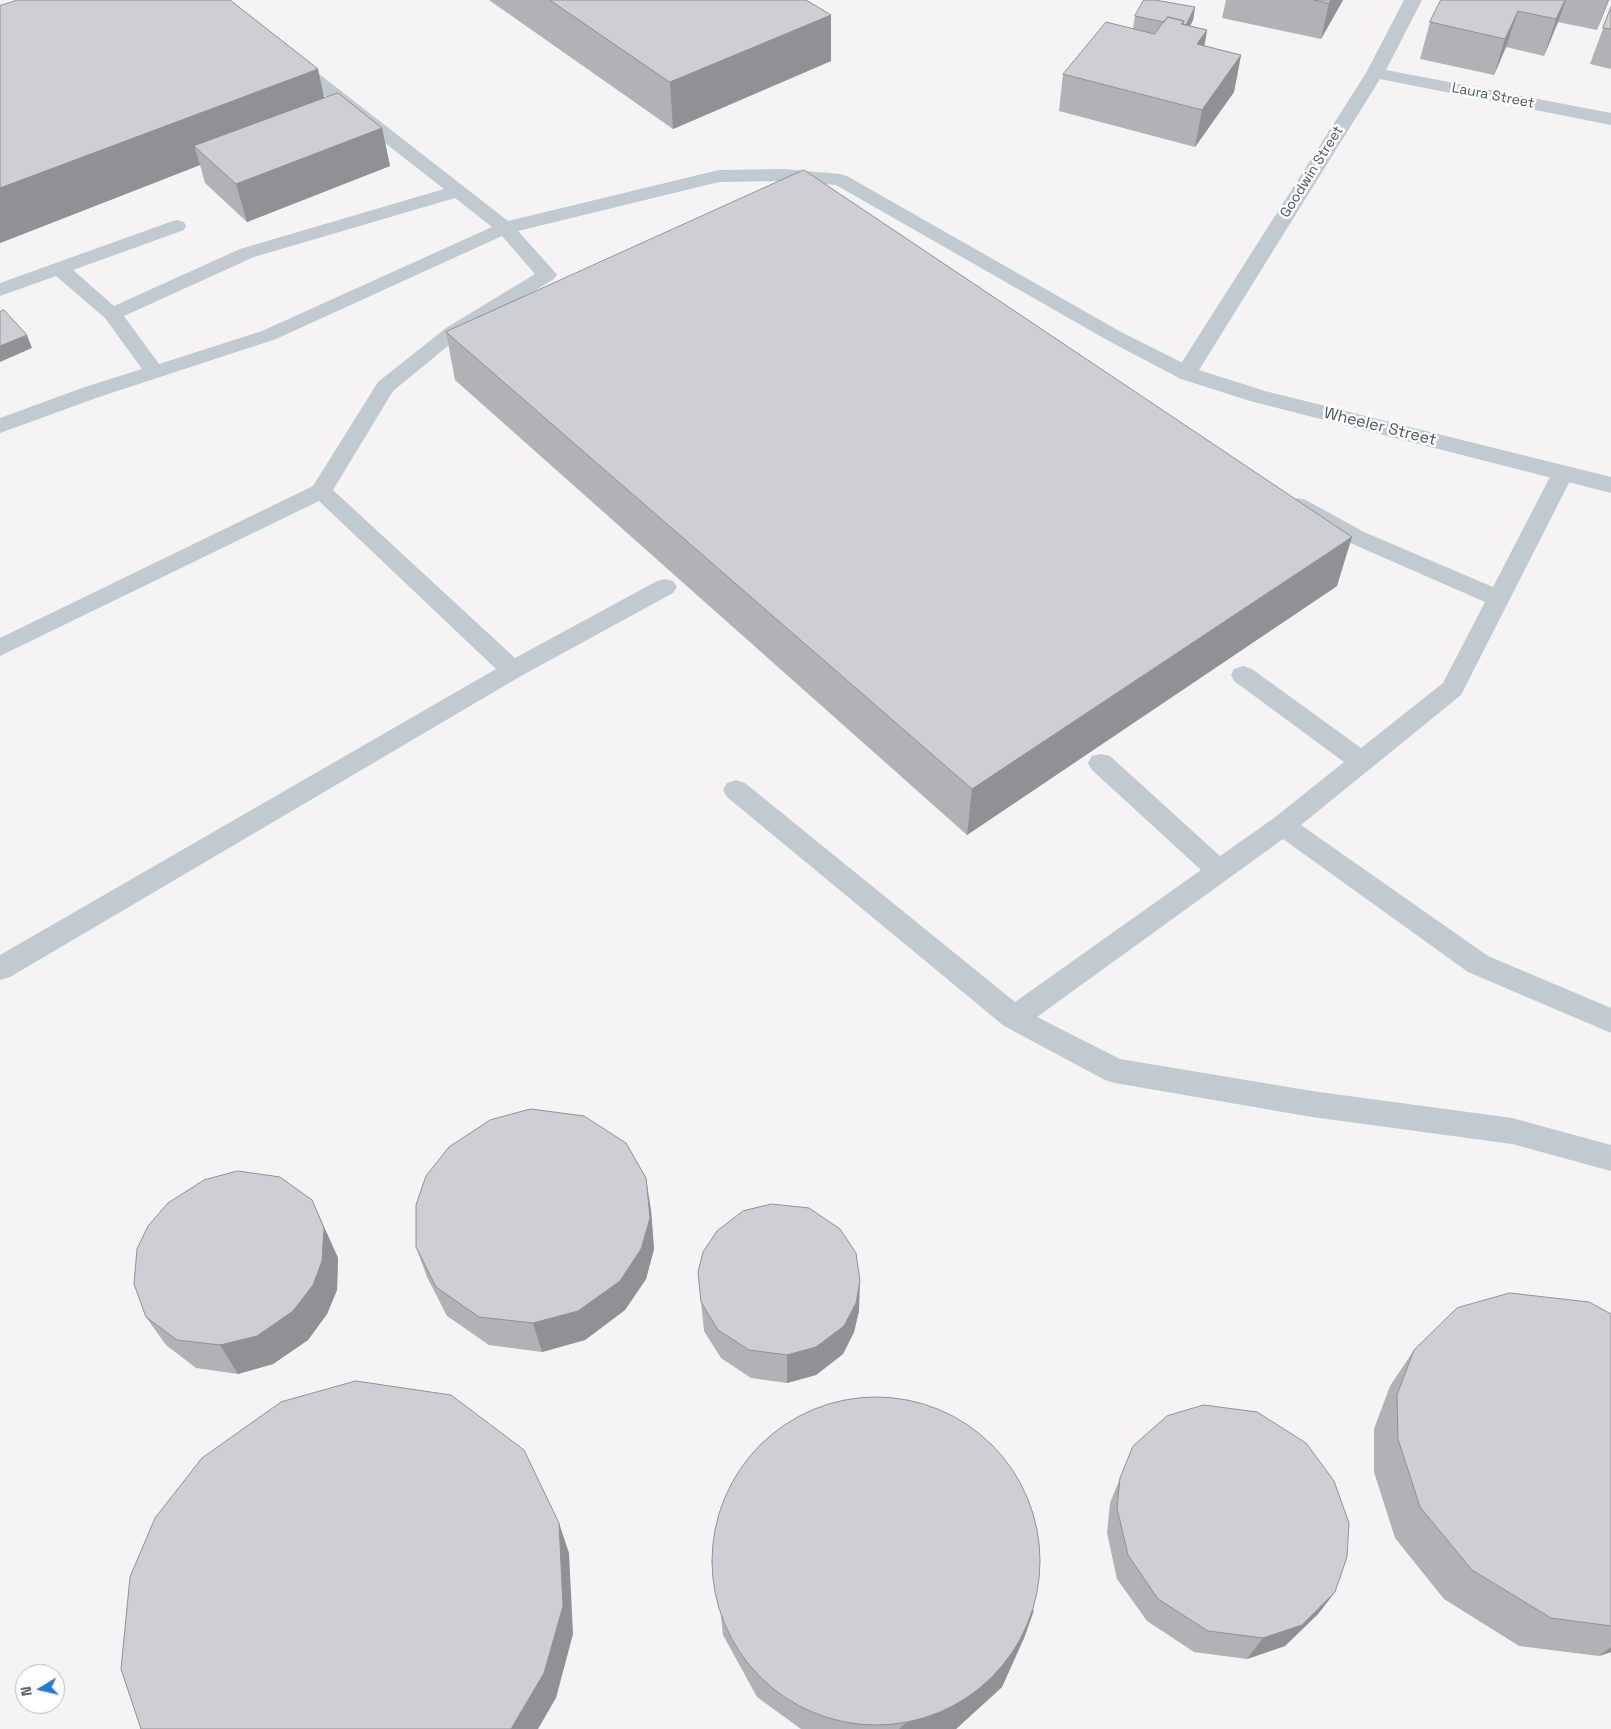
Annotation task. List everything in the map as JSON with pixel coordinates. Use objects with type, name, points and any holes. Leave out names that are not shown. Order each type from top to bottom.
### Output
[{"type":"street","name":"Goodwin Street","points":[[1186,373],[1375,73],[1413,0]]},
{"type":"street","name":"Laura Street","points":[[1375,73],[1611,119]]},
{"type":"street","name":"Wheeler Street","points":[[1186,373],[1258,396],[1611,485]]},
{"type":"lane","points":[[0,648],[321,491],[385,387],[453,332],[547,275],[505,228],[281,54]]},
{"type":"lane","points":[[783,175],[814,197]]},
{"type":"lane","points":[[0,426],[269,335],[505,228],[719,176],[783,175],[840,180],[1114,336],[1186,373]]},
{"type":"lane","points":[[112,314],[247,253],[458,191]]},
{"type":"lane","points":[[0,290],[177,226]]},
{"type":"lane","points":[[59,268],[112,314],[155,372]]},
{"type":"lane","points":[[1014,1018],[1283,825],[1452,689],[1563,473]]},
{"type":"lane","points":[[321,491],[512,670]]},
{"type":"lane","points":[[1279,494],[1356,536],[1499,599]]},
{"type":"lane","points":[[0,969],[512,670],[665,587]]},
{"type":"lane","points":[[1243,675],[1362,762]]},
{"type":"lane","points":[[1101,763],[1218,870]]},
{"type":"lane","points":[[736,790],[1014,1018],[1115,1071],[1312,1104],[1512,1131],[1611,1158]]},
{"type":"lane","points":[[1283,825],[1478,964],[1611,1021]]},
{"type":"building","points":[[18,0],[230,0],[318,69],[0,188],[0,6]]},
{"type":"building","points":[[550,0],[806,0],[831,15],[670,82]]},
{"type":"building","points":[[1144,0],[1195,7],[1186,25],[1183,24],[1184,21],[1168,17],[1164,22],[1135,16]]},
{"type":"building","points":[[1314,0],[1331,0],[1329,3]]},
{"type":"building","points":[[1441,0],[1565,0],[1556,19],[1518,11],[1505,39],[1430,22]]},
{"type":"building","points":[[1611,7],[1611,29],[1603,28]]},
{"type":"building","points":[[1168,17],[1184,21],[1181,24],[1207,30],[1197,44],[1241,55],[1202,110],[1063,74],[1106,22],[1154,34]]},
{"type":"building","points":[[338,93],[382,128],[236,184],[194,146]]},
{"type":"building","points":[[804,170],[1352,537],[972,789],[446,332]]},
{"type":"building","points":[[4,310],[27,335],[0,346],[0,312]]},
{"type":"building","points":[[531,1109],[584,1116],[626,1143],[646,1178],[650,1218],[641,1249],[620,1281],[578,1311],[533,1323],[479,1317],[436,1287],[416,1247],[416,1205],[426,1176],[449,1147],[490,1120]]},
{"type":"building","points":[[238,1171],[280,1177],[312,1200],[324,1228],[322,1261],[313,1285],[293,1311],[257,1336],[220,1345],[177,1340],[146,1317],[134,1284],[137,1249],[148,1226],[168,1203],[204,1180]]},
{"type":"building","points":[[772,1204],[809,1208],[840,1229],[856,1253],[860,1281],[856,1303],[844,1326],[816,1347],[787,1355],[749,1350],[718,1330],[701,1302],[698,1272],[703,1252],[717,1231],[743,1211]]},
{"type":"building","points":[[1510,1293],[1589,1302],[1611,1314],[1611,1626],[1551,1618],[1472,1570],[1420,1507],[1398,1439],[1397,1395],[1414,1350],[1457,1308]]},
{"type":"building","points":[[356,1381],[451,1395],[524,1450],[559,1523],[563,1606],[544,1673],[511,1729],[141,1729],[121,1669],[130,1577],[155,1518],[202,1458],[281,1402]]},
{"type":"building","points":[[876,1397],[908,1400],[939,1410],[967,1425],[992,1445],[1012,1470],[1027,1498],[1037,1529],[1040,1561],[1037,1593],[1027,1624],[1012,1652],[992,1677],[967,1697],[939,1712],[908,1722],[876,1725],[844,1722],[813,1712],[785,1697],[760,1677],[740,1652],[725,1624],[715,1593],[712,1561],[715,1529],[725,1498],[740,1470],[760,1445],[785,1425],[813,1410],[844,1400]]},
{"type":"building","points":[[1204,1405],[1257,1412],[1306,1443],[1334,1481],[1349,1523],[1347,1557],[1335,1592],[1302,1625],[1263,1638],[1208,1631],[1158,1599],[1128,1555],[1117,1508],[1120,1478],[1133,1446],[1167,1416]]}]
